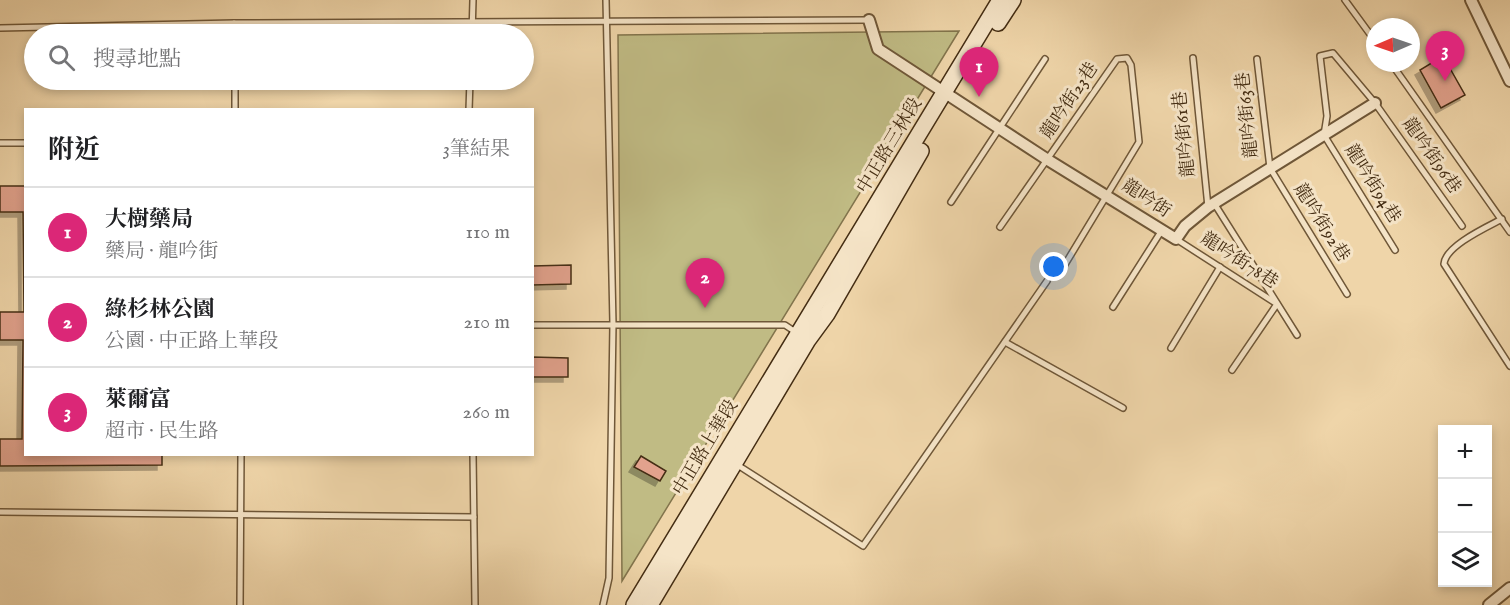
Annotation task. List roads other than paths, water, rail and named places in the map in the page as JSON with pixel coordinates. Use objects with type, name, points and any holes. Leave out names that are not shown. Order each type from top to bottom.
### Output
[{"type":"main road","name":"中正路三林段","points":[[827,314],[1000,0]]},
{"type":"main road","name":"中正路三林段","points":[[811,312],[949,95],[1013,0]]},
{"type":"main road","name":"中正路上華段","points":[[650,605],[734,463],[803,337],[811,312]]},
{"type":"main road","name":"中正路上華段","points":[[634,605],[803,337],[827,314]]},
{"type":"street","points":[[1475,2],[1510,81]]},
{"type":"street","name":"龍吟街","points":[[868,20],[878,49],[1048,160],[1176,239],[1185,226],[1211,205],[1375,103]]},
{"type":"street","points":[[1488,605],[1510,588]]},
{"type":"lane","points":[[473,0],[473,22]]},
{"type":"lane","points":[[603,605],[609,578],[613,324],[606,0]]},
{"type":"lane","points":[[1345,0],[1366,29]]},
{"type":"lane","points":[[187,24],[868,20]]},
{"type":"lane","points":[[0,28],[24,27]]},
{"type":"lane","name":"龍吟街96巷","points":[[1324,135],[1327,116],[1320,56],[1333,53],[1375,103],[1462,226]]},
{"type":"lane","name":"龍吟街23巷","points":[[1000,227],[1117,59],[1126,58],[1131,65],[1139,142],[1108,195]]},
{"type":"lane","name":"龍吟街61巷","points":[[1193,58],[1211,205]]},
{"type":"lane","points":[[951,202],[1045,59]]},
{"type":"lane","name":"龍吟街63巷","points":[[1257,59],[1270,168]]},
{"type":"lane","points":[[1397,72],[1510,232]]},
{"type":"lane","points":[[235,90],[235,108]]},
{"type":"lane","points":[[469,108],[470,90]]},
{"type":"lane","name":"龍吟街94巷","points":[[1324,135],[1395,250]]},
{"type":"lane","points":[[0,143],[24,143]]},
{"type":"lane","name":"龍吟街92巷","points":[[1270,168],[1347,294]]},
{"type":"lane","points":[[1058,276],[1108,195]]},
{"type":"lane","points":[[1211,205],[1297,335]]},
{"type":"lane","points":[[1502,219],[1469,237],[1448,254],[1444,264],[1510,366]]},
{"type":"lane","points":[[1113,307],[1162,230]]},
{"type":"lane","name":"龍吟街78巷","points":[[1176,239],[1277,304],[1232,370]]},
{"type":"lane","points":[[1171,348],[1220,267]]},
{"type":"lane","points":[[734,463],[863,546],[1047,281]]},
{"type":"lane","points":[[534,325],[785,325],[803,337]]},
{"type":"lane","points":[[1005,342],[1123,408]]},
{"type":"lane","points":[[240,605],[241,456]]},
{"type":"lane","points":[[473,456],[475,605]]},
{"type":"lane","points":[[0,512],[474,517]]},
{"type":"place","name":"萊爾富","points":[[1445,81]]},
{"type":"place","name":"大樹藥局","points":[[979,97]]},
{"type":"place","name":"綠杉林公園","points":[[705,308]]}]
